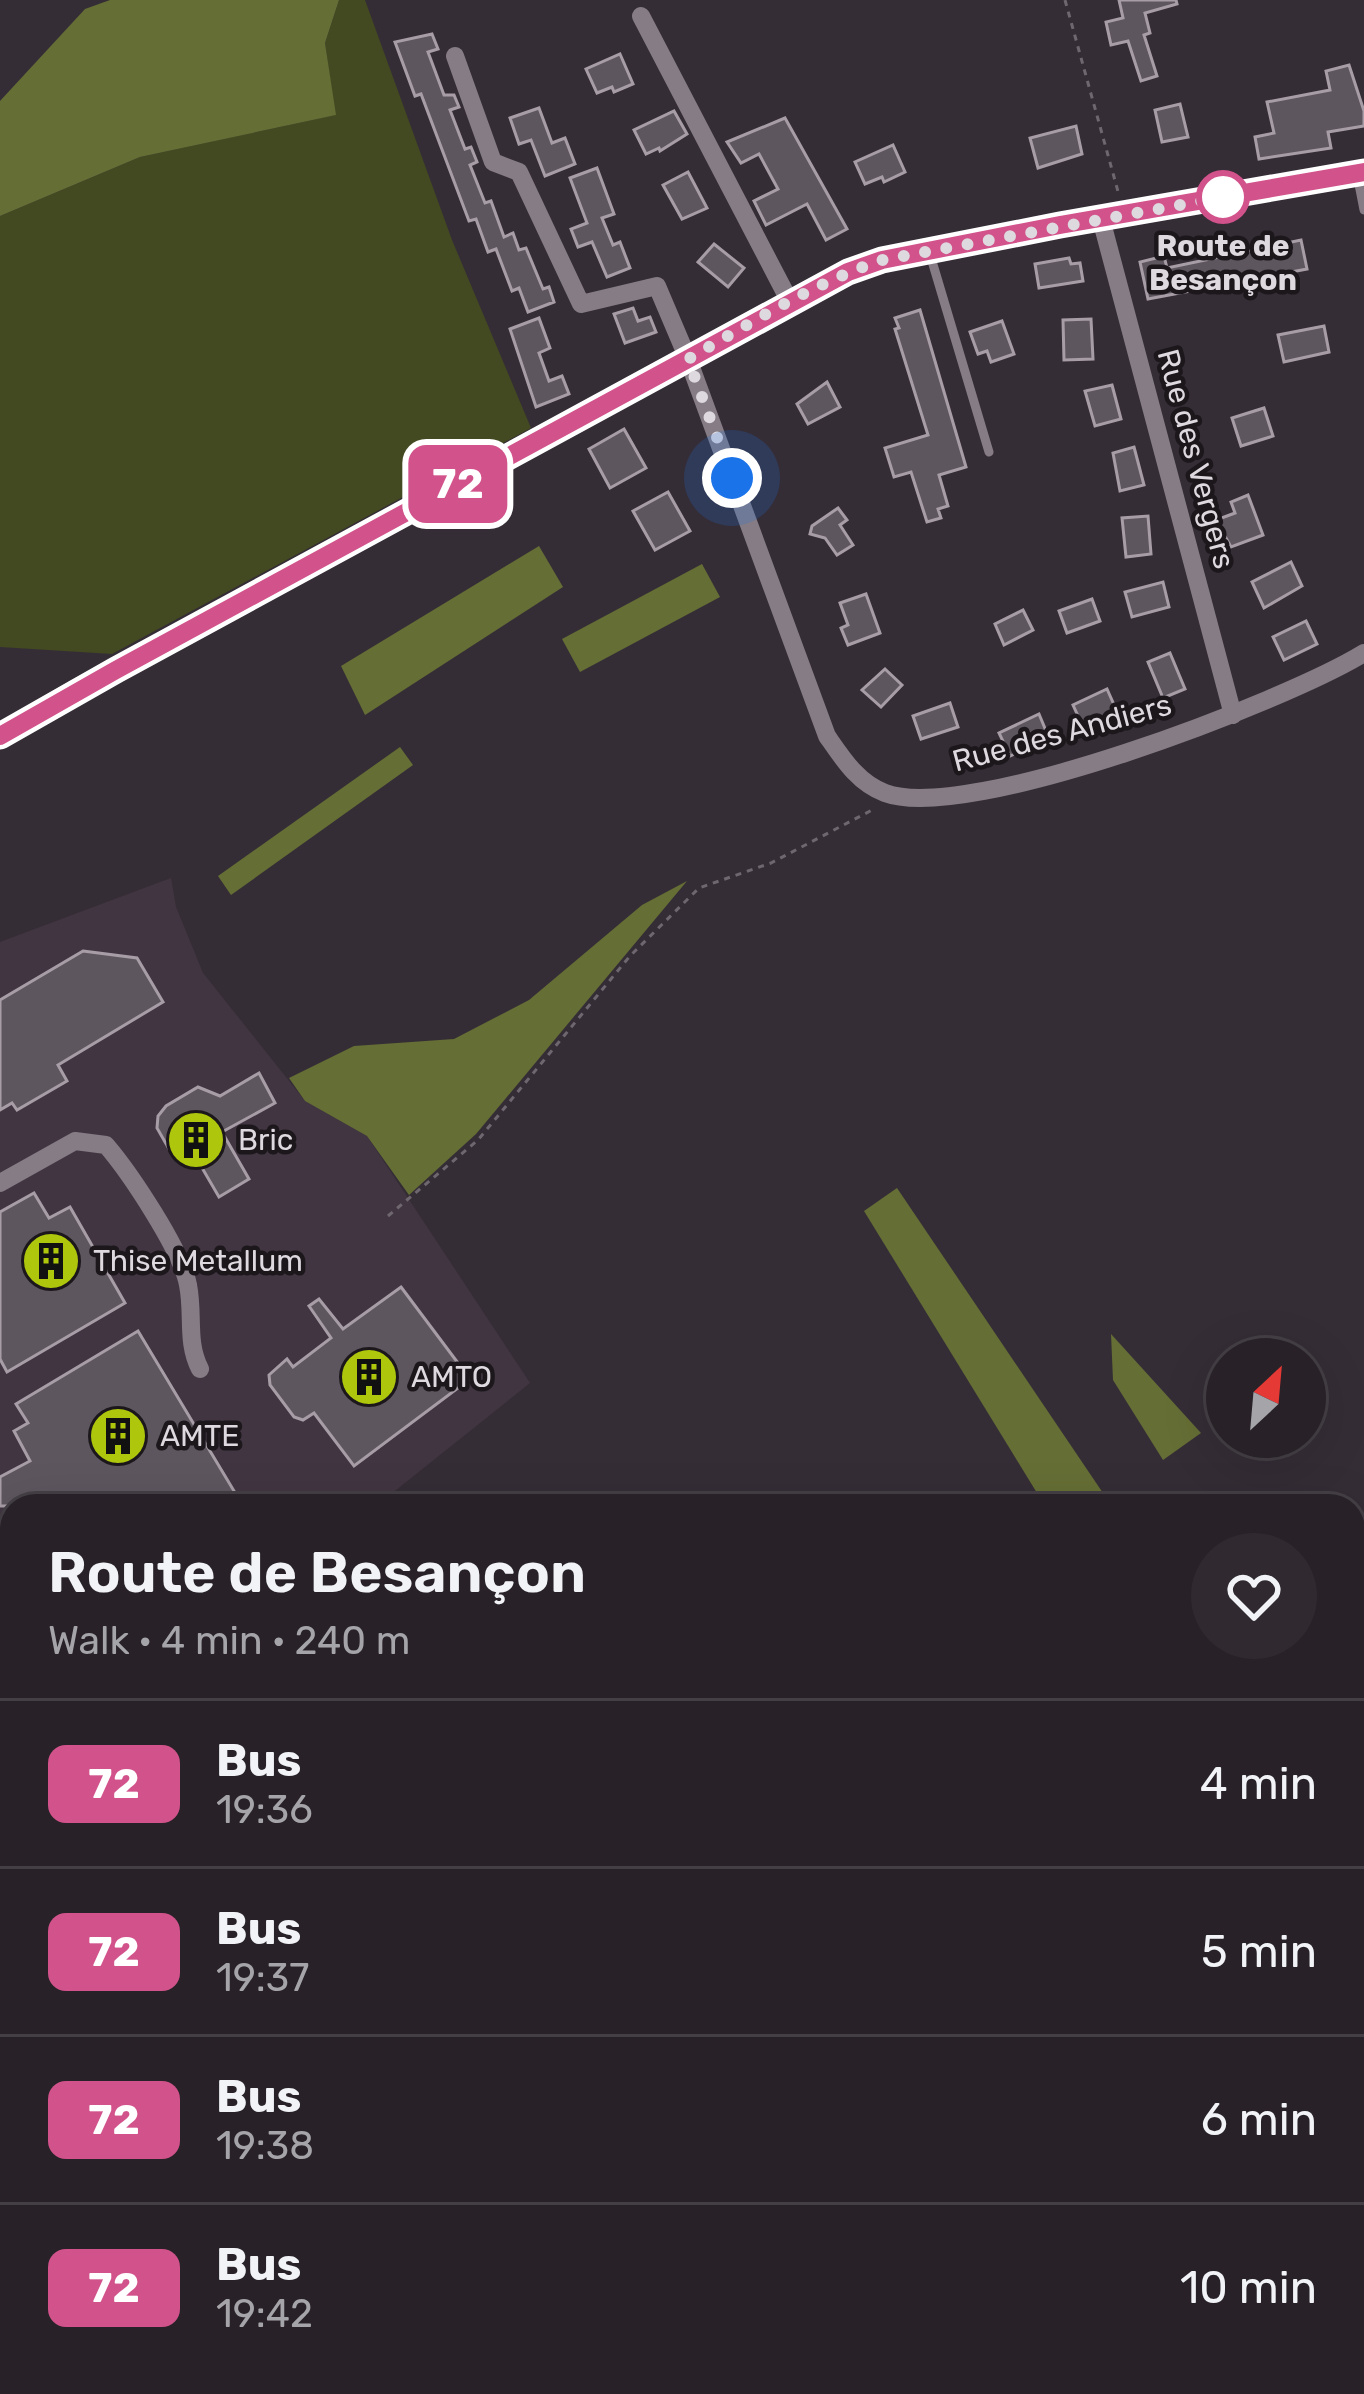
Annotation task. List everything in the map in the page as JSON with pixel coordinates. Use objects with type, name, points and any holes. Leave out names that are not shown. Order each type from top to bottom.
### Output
[{"type":"street","points":[[641,16],[790,302]]},
{"type":"street","points":[[455,56],[493,162],[519,172],[581,304],[657,286],[827,736],[854,774],[884,793]]},
{"type":"street","points":[[0,736],[848,272],[928,251],[1360,173]]},
{"type":"street","name":"Rue des Vergers","points":[[1112,217],[1233,715]]},
{"type":"street","name":"Rue des Andiers","points":[[884,793],[911,798],[978,792],[1118,756],[1233,715],[1364,653]]},
{"type":"street","points":[[0,1184],[75,1141],[106,1145],[184,1268],[193,1312],[191,1353],[200,1370]]},
{"type":"lane","points":[[1360,173],[1364,209]]},
{"type":"lane","points":[[928,251],[989,452]]},
{"type":"path","points":[[1065,0],[1112,217]]},
{"type":"path","points":[[388,1216],[478,1140],[630,956],[699,888],[770,863],[873,810],[884,793]]},
{"type":"shaded area","points":[[171,878],[176,907],[203,973],[305,1101],[367,1136],[530,1383],[391,1494],[0,1494],[0,942]]},
{"type":"green space","points":[[110,0],[339,0],[325,43],[336,115],[140,157],[0,216],[0,101],[85,9]]},
{"type":"green space","points":[[339,0],[365,0],[452,240],[531,428],[112,654],[0,647],[0,216],[140,157],[335,115],[325,43]]},
{"type":"green space","points":[[539,546],[563,587],[365,715],[341,666]]},
{"type":"green space","points":[[702,564],[720,597],[580,672],[562,639]]},
{"type":"green space","points":[[400,747],[413,765],[231,895],[218,876]]},
{"type":"green space","points":[[687,881],[476,1134],[409,1195],[367,1136],[305,1101],[289,1078],[354,1046],[454,1039],[529,1000],[642,905]]},
{"type":"green space","points":[[897,1188],[1104,1494],[1038,1494],[864,1211]]},
{"type":"green space","points":[[1111,1334],[1201,1433],[1163,1460],[1113,1380]]},
{"type":"building","points":[[1119,0],[1176,0],[1177,4],[1145,13],[1150,33],[1144,35],[1157,76],[1141,81],[1128,41],[1111,45],[1106,22],[1123,18]]},
{"type":"building","points":[[432,34],[438,49],[428,52],[444,95],[454,95],[459,107],[450,110],[465,149],[471,147],[477,162],[470,165],[485,203],[491,201],[504,237],[513,233],[519,250],[526,248],[543,289],[549,287],[554,302],[528,312],[519,288],[512,291],[496,249],[488,252],[476,219],[469,221],[421,94],[415,96],[395,42]]},
{"type":"building","points":[[620,54],[633,84],[597,93],[586,69]]},
{"type":"building","points":[[1349,65],[1364,126],[1328,132],[1331,148],[1259,159],[1255,137],[1274,133],[1267,102],[1330,90],[1326,71]]},
{"type":"building","points":[[1180,104],[1188,137],[1162,142],[1155,110]]},
{"type":"building","points":[[539,108],[552,143],[565,138],[575,164],[545,176],[531,140],[519,144],[510,118]]},
{"type":"building","points":[[674,111],[687,134],[646,154],[634,130]]},
{"type":"building","points":[[785,118],[847,229],[826,240],[807,204],[766,225],[754,201],[778,189],[759,154],[741,163],[727,142]]},
{"type":"building","points":[[1076,126],[1082,154],[1038,168],[1030,138]]},
{"type":"building","points":[[893,145],[905,172],[865,184],[855,162]]},
{"type":"building","points":[[597,168],[614,214],[602,218],[613,245],[620,242],[630,268],[607,277],[592,242],[578,247],[571,229],[587,223],[570,178]]},
{"type":"building","points":[[688,172],[707,208],[682,219],[663,185]]},
{"type":"building","points":[[1301,240],[1307,269],[1148,299],[1140,262],[1164,256],[1167,268]]},
{"type":"building","points":[[714,244],[744,268],[728,287],[698,262]]},
{"type":"building","points":[[1069,258],[1071,264],[1080,263],[1083,281],[1039,288],[1035,264]]},
{"type":"building","points":[[633,308],[638,321],[650,317],[656,332],[625,343],[614,314]]},
{"type":"building","points":[[920,310],[966,467],[939,475],[948,506],[938,509],[941,518],[927,522],[911,472],[894,477],[885,448],[928,435],[895,329],[899,328],[895,318]]},
{"type":"building","points":[[539,318],[550,348],[539,353],[549,381],[562,376],[569,394],[536,407],[510,329]]},
{"type":"building","points":[[1091,319],[1093,359],[1064,360],[1063,320]]},
{"type":"building","points":[[1002,321],[1014,354],[991,362],[987,351],[978,354],[970,332]]},
{"type":"building","points":[[1324,326],[1329,352],[1284,362],[1278,335]]},
{"type":"building","points":[[827,382],[840,407],[808,424],[797,404]]},
{"type":"building","points":[[1112,385],[1121,419],[1095,426],[1085,391]]},
{"type":"building","points":[[1264,408],[1273,436],[1241,446],[1232,418]]},
{"type":"building","points":[[624,429],[646,468],[610,488],[589,449]]},
{"type":"building","points":[[1134,447],[1144,485],[1120,491],[1113,453]]},
{"type":"building","points":[[668,492],[690,531],[655,550],[633,511]]},
{"type":"building","points":[[1248,495],[1263,535],[1231,547],[1216,520],[1235,513],[1231,502]]},
{"type":"building","points":[[838,508],[847,520],[840,525],[853,545],[837,555],[825,538],[810,534],[812,526]]},
{"type":"building","points":[[1148,516],[1151,554],[1126,557],[1122,518]]},
{"type":"building","points":[[1291,562],[1302,586],[1264,608],[1252,582]]},
{"type":"building","points":[[1163,582],[1169,607],[1132,617],[1125,592]]},
{"type":"building","points":[[866,594],[880,633],[848,645],[841,628],[848,625],[840,603]]},
{"type":"building","points":[[1092,599],[1100,621],[1067,633],[1059,611]]},
{"type":"building","points":[[1023,610],[1033,630],[1004,645],[995,624]]},
{"type":"building","points":[[1306,621],[1317,644],[1284,660],[1273,637]]},
{"type":"building","points":[[1170,653],[1185,689],[1163,698],[1148,662]]},
{"type":"building","points":[[885,669],[902,685],[881,707],[862,690]]},
{"type":"building","points":[[1107,689],[1119,716],[1084,729],[1073,705]]},
{"type":"building","points":[[950,703],[958,727],[921,739],[913,716]]},
{"type":"building","points":[[1039,714],[1049,738],[1010,756],[999,733]]},
{"type":"building","points":[[83,951],[137,958],[163,1002],[58,1065],[67,1081],[17,1110],[12,1103],[0,1110],[0,1000]]},
{"type":"building","name":"Bric","points":[[259,1073],[275,1103],[222,1132],[249,1179],[219,1197],[194,1154],[179,1155],[169,1149],[157,1128],[158,1116],[198,1087],[220,1096]]},
{"type":"building","name":"Thise Metallum","points":[[34,1193],[49,1218],[70,1207],[125,1303],[7,1372],[0,1359],[0,1212]]},
{"type":"building","name":"AMTO","points":[[401,1287],[470,1379],[354,1466],[314,1413],[303,1420],[294,1417],[270,1385],[269,1375],[287,1359],[293,1367],[331,1338],[309,1306],[319,1299],[343,1329]]},
{"type":"building","name":"AMTE","points":[[138,1331],[236,1494],[0,1494],[0,1477],[30,1461],[14,1431],[28,1423],[16,1404]]},
{"type":"bus line","name":"72","points":[[0,736],[848,272],[882,260],[1060,225],[1364,172]]},
{"type":"place","name":"Route de Besançon","points":[[1223,197]]},
{"type":"place","name":"Bric","points":[[196,1140]]},
{"type":"place","name":"Thise Metallum","points":[[51,1261]]},
{"type":"place","name":"AMTO","points":[[369,1377]]},
{"type":"place","name":"AMTE","points":[[118,1436]]},
{"type":"route","points":[[732,478],[688,359],[848,272],[882,260],[1223,197]]}]
